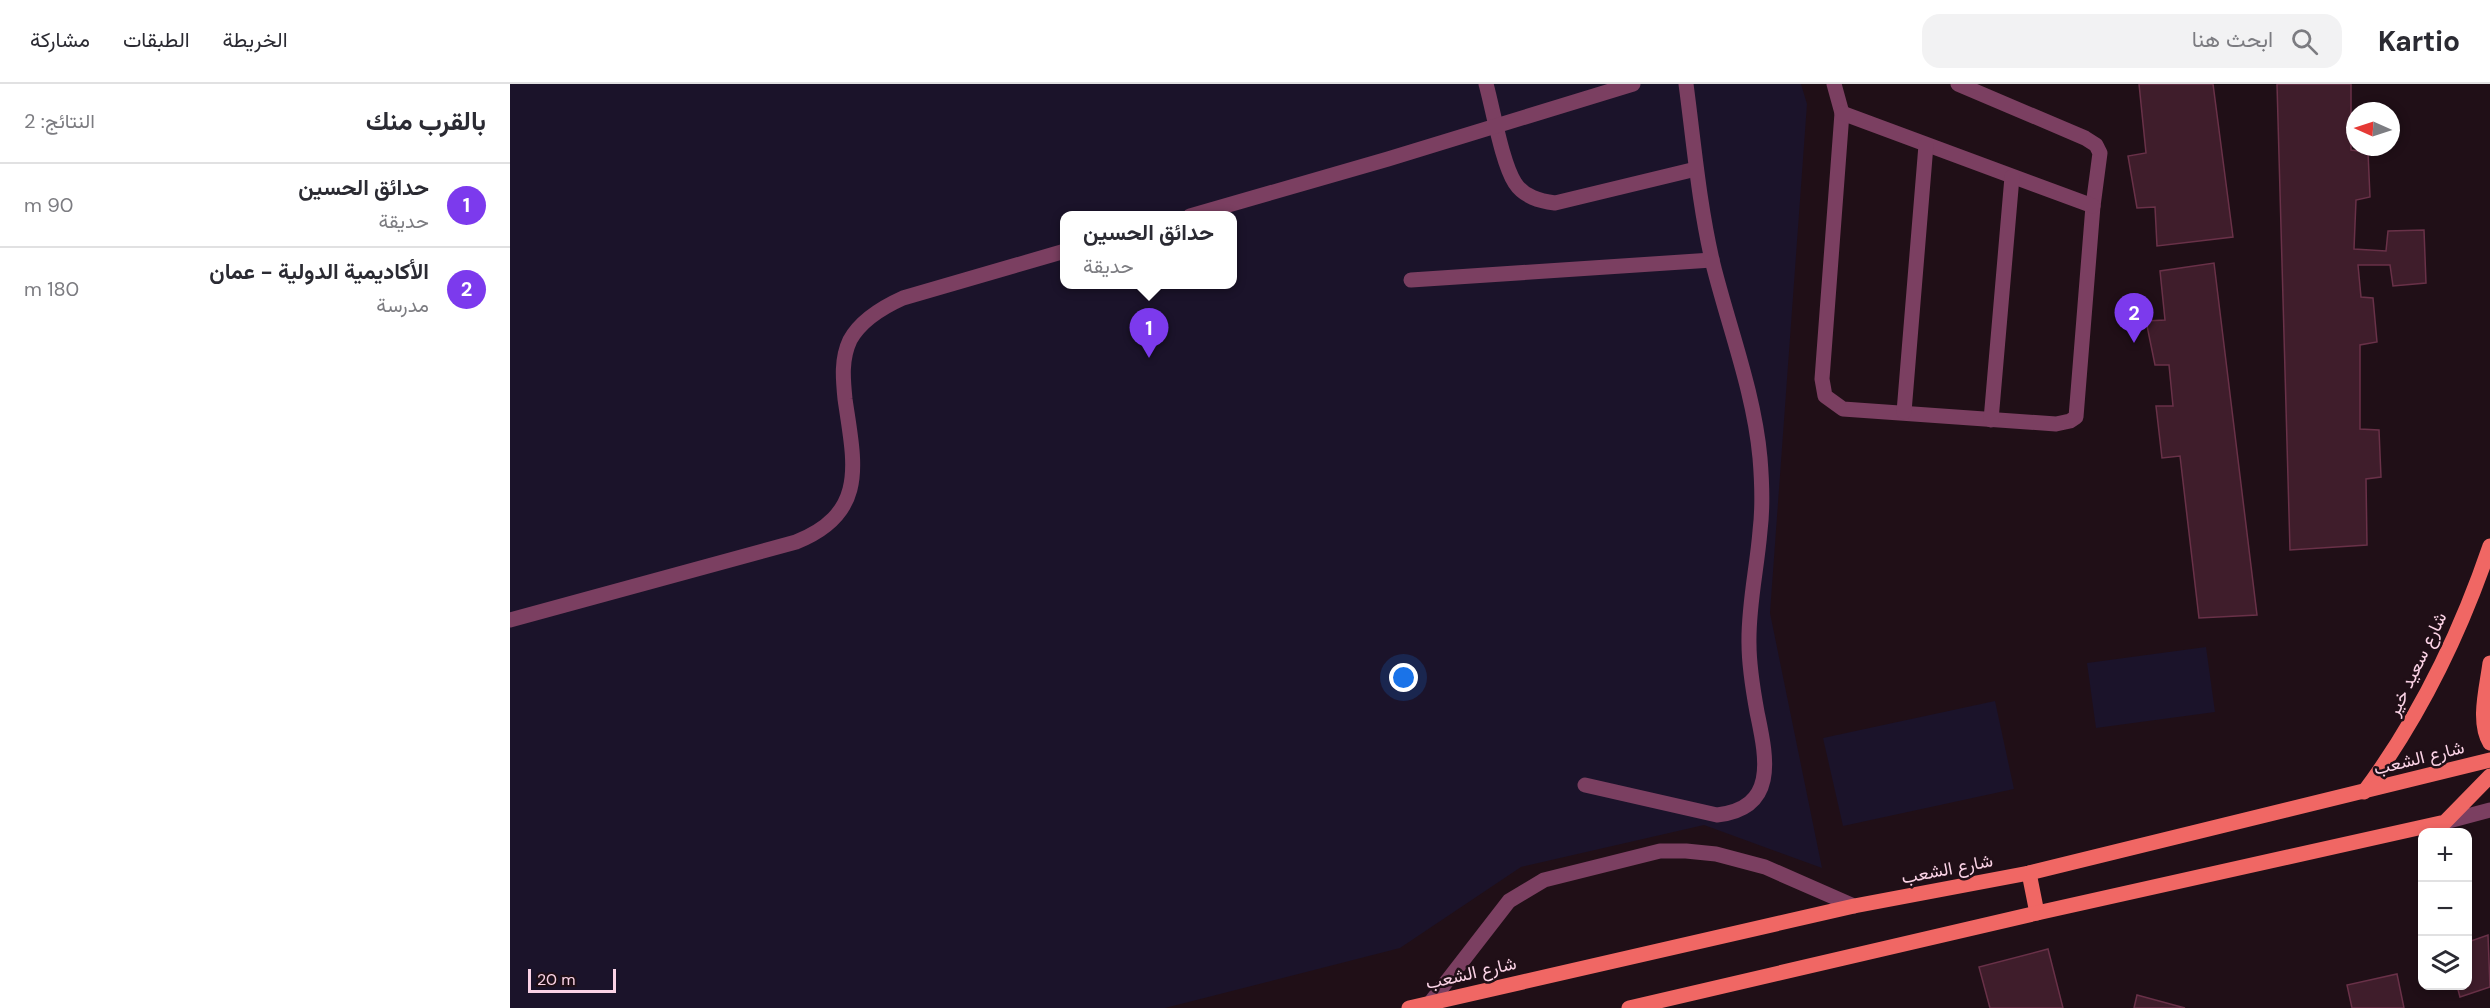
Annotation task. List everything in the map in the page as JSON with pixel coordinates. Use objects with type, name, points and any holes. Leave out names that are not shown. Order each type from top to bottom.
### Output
[{"type":"main road","name":"شارع سعيد خير","points":[[2364,792],[2394,752],[2416,716],[2443,662],[2490,546]]},
{"type":"main road","points":[[2490,663],[2484,722],[2485,735],[2490,743]]},
{"type":"main road","name":"شارع الشعب","points":[[1409,1008],[1854,906],[2029,873],[2490,760]]},
{"type":"main road","points":[[1629,1008],[2037,913],[2445,822],[2490,776]]},
{"type":"main road","points":[[2029,873],[2037,913]]},
{"type":"street","points":[[1486,84],[1509,171],[1516,184],[1527,195],[1540,201],[1563,202],[1696,169]]},
{"type":"street","points":[[1207,211],[1497,125],[1597,89],[1633,84]]},
{"type":"street","points":[[1585,785],[1718,815],[1733,813],[1747,806],[1758,795],[1764,780],[1764,748],[1751,672],[1749,645],[1749,619],[1761,530],[1760,457],[1746,385],[1712,260],[1696,169],[1686,84]]},
{"type":"street","points":[[1834,84],[1842,113],[1822,379],[1825,396],[1843,409],[2056,424],[2070,421],[2076,417],[2093,206],[2100,153],[2096,145],[1958,84]]},
{"type":"street","points":[[1842,113],[2093,206]]},
{"type":"street","points":[[1904,412],[1926,145]]},
{"type":"street","points":[[1991,420],[2012,177]]},
{"type":"street","points":[[510,620],[796,542],[828,525],[840,511],[849,495],[853,477],[853,459],[842,374],[844,357],[859,327],[886,306],[903,298],[1060,252]]},
{"type":"street","points":[[1411,280],[1712,260]]},
{"type":"street","points":[[2445,822],[2490,810]]},
{"type":"street","points":[[1430,1003],[1509,901],[1527,889],[1544,880],[1660,851],[1716,854],[1765,867],[1854,906]]},
{"type":"shaded area","points":[[510,84],[1801,84],[1807,104],[1770,613],[1822,868],[1704,825],[1521,867],[1400,948],[1165,1008],[510,1008]]},
{"type":"shaded area","points":[[2206,647],[2215,712],[2096,728],[2087,663]]},
{"type":"shaded area","points":[[1995,701],[2014,789],[1843,826],[1823,738]]},
{"type":"building","points":[[2139,84],[2213,84],[2233,237],[2157,246],[2155,207],[2137,208],[2128,156],[2146,153]]},
{"type":"building","points":[[2277,84],[2351,84],[2351,102],[2346,102],[2346,156],[2368,156],[2370,197],[2356,200],[2354,249],[2386,251],[2388,231],[2424,230],[2426,283],[2393,286],[2390,265],[2358,265],[2361,297],[2373,298],[2377,342],[2360,345],[2360,429],[2379,430],[2381,477],[2366,479],[2367,545],[2290,550]]},
{"type":"building","points":[[2214,263],[2257,615],[2199,618],[2180,456],[2162,458],[2156,406],[2173,406],[2169,365],[2155,365],[2146,321],[2165,320],[2160,271]]},
{"type":"building","points":[[2488,935],[2490,987],[2460,997],[2458,990],[2472,990],[2472,941]]},
{"type":"building","points":[[2048,949],[2063,1008],[1990,1008],[1979,967]]},
{"type":"building","points":[[2397,974],[2404,1008],[2352,1008],[2347,985]]},
{"type":"building","points":[[2137,995],[2185,1008],[2134,1008]]},
{"type":"place","name":"الأكاديمية الدولية - عمان","points":[[2134,343]]},
{"type":"place","name":"حدائق الحسين","points":[[1149,358]]}]
